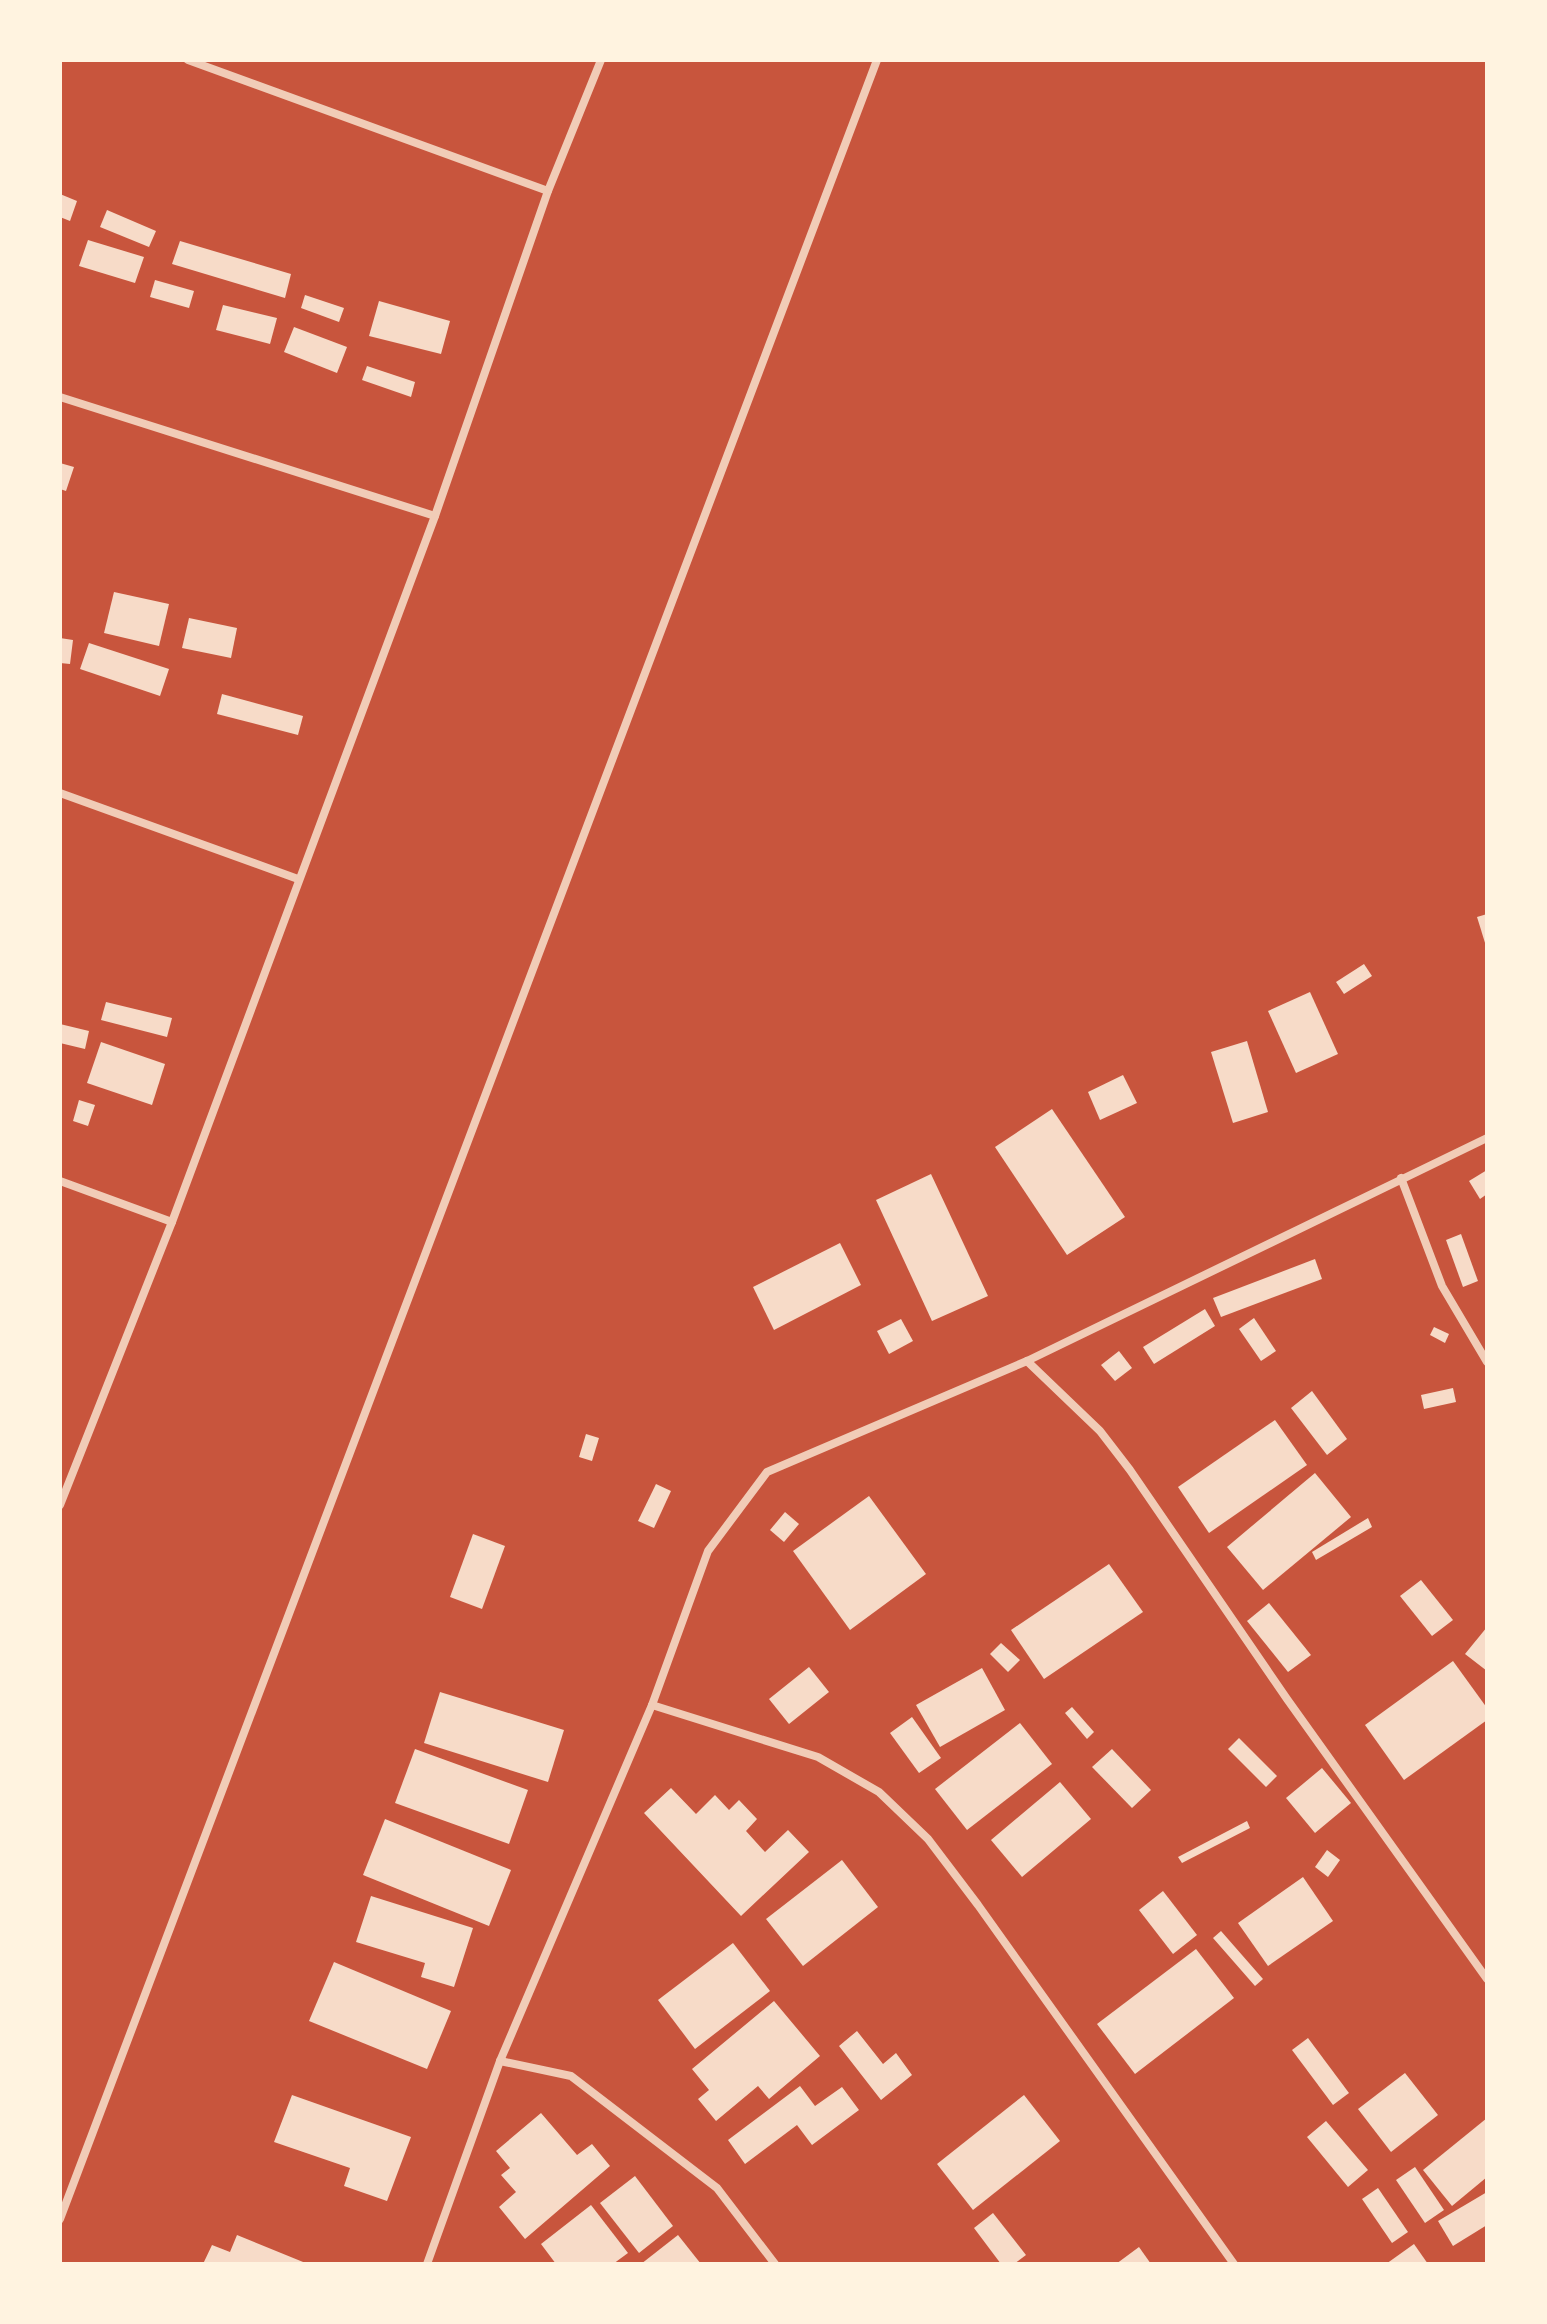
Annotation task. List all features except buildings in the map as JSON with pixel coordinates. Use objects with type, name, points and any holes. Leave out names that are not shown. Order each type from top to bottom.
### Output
[{"type":"street","points":[[188,60],[548,191]]},
{"type":"street","points":[[60,1505],[172,1222],[435,516],[548,191],[601,60]]},
{"type":"street","points":[[60,2219],[877,60]]},
{"type":"street","points":[[60,397],[435,516]]},
{"type":"street","points":[[60,793],[298,879]]},
{"type":"street","points":[[427,2264],[500,2061],[652,1705],[708,1551],[767,1472],[1027,1361],[1487,1138]]},
{"type":"street","points":[[1401,1178],[1442,1286],[1487,1362]]},
{"type":"street","points":[[60,1181],[172,1222]]},
{"type":"street","points":[[1027,1361],[1100,1431],[1130,1470],[1287,1699],[1487,1979]]},
{"type":"street","points":[[652,1705],[818,1757],[889,1801],[928,1839],[978,1905],[1234,2264]]},
{"type":"street","points":[[500,2061],[571,2076],[717,2188],[775,2264]]}]
